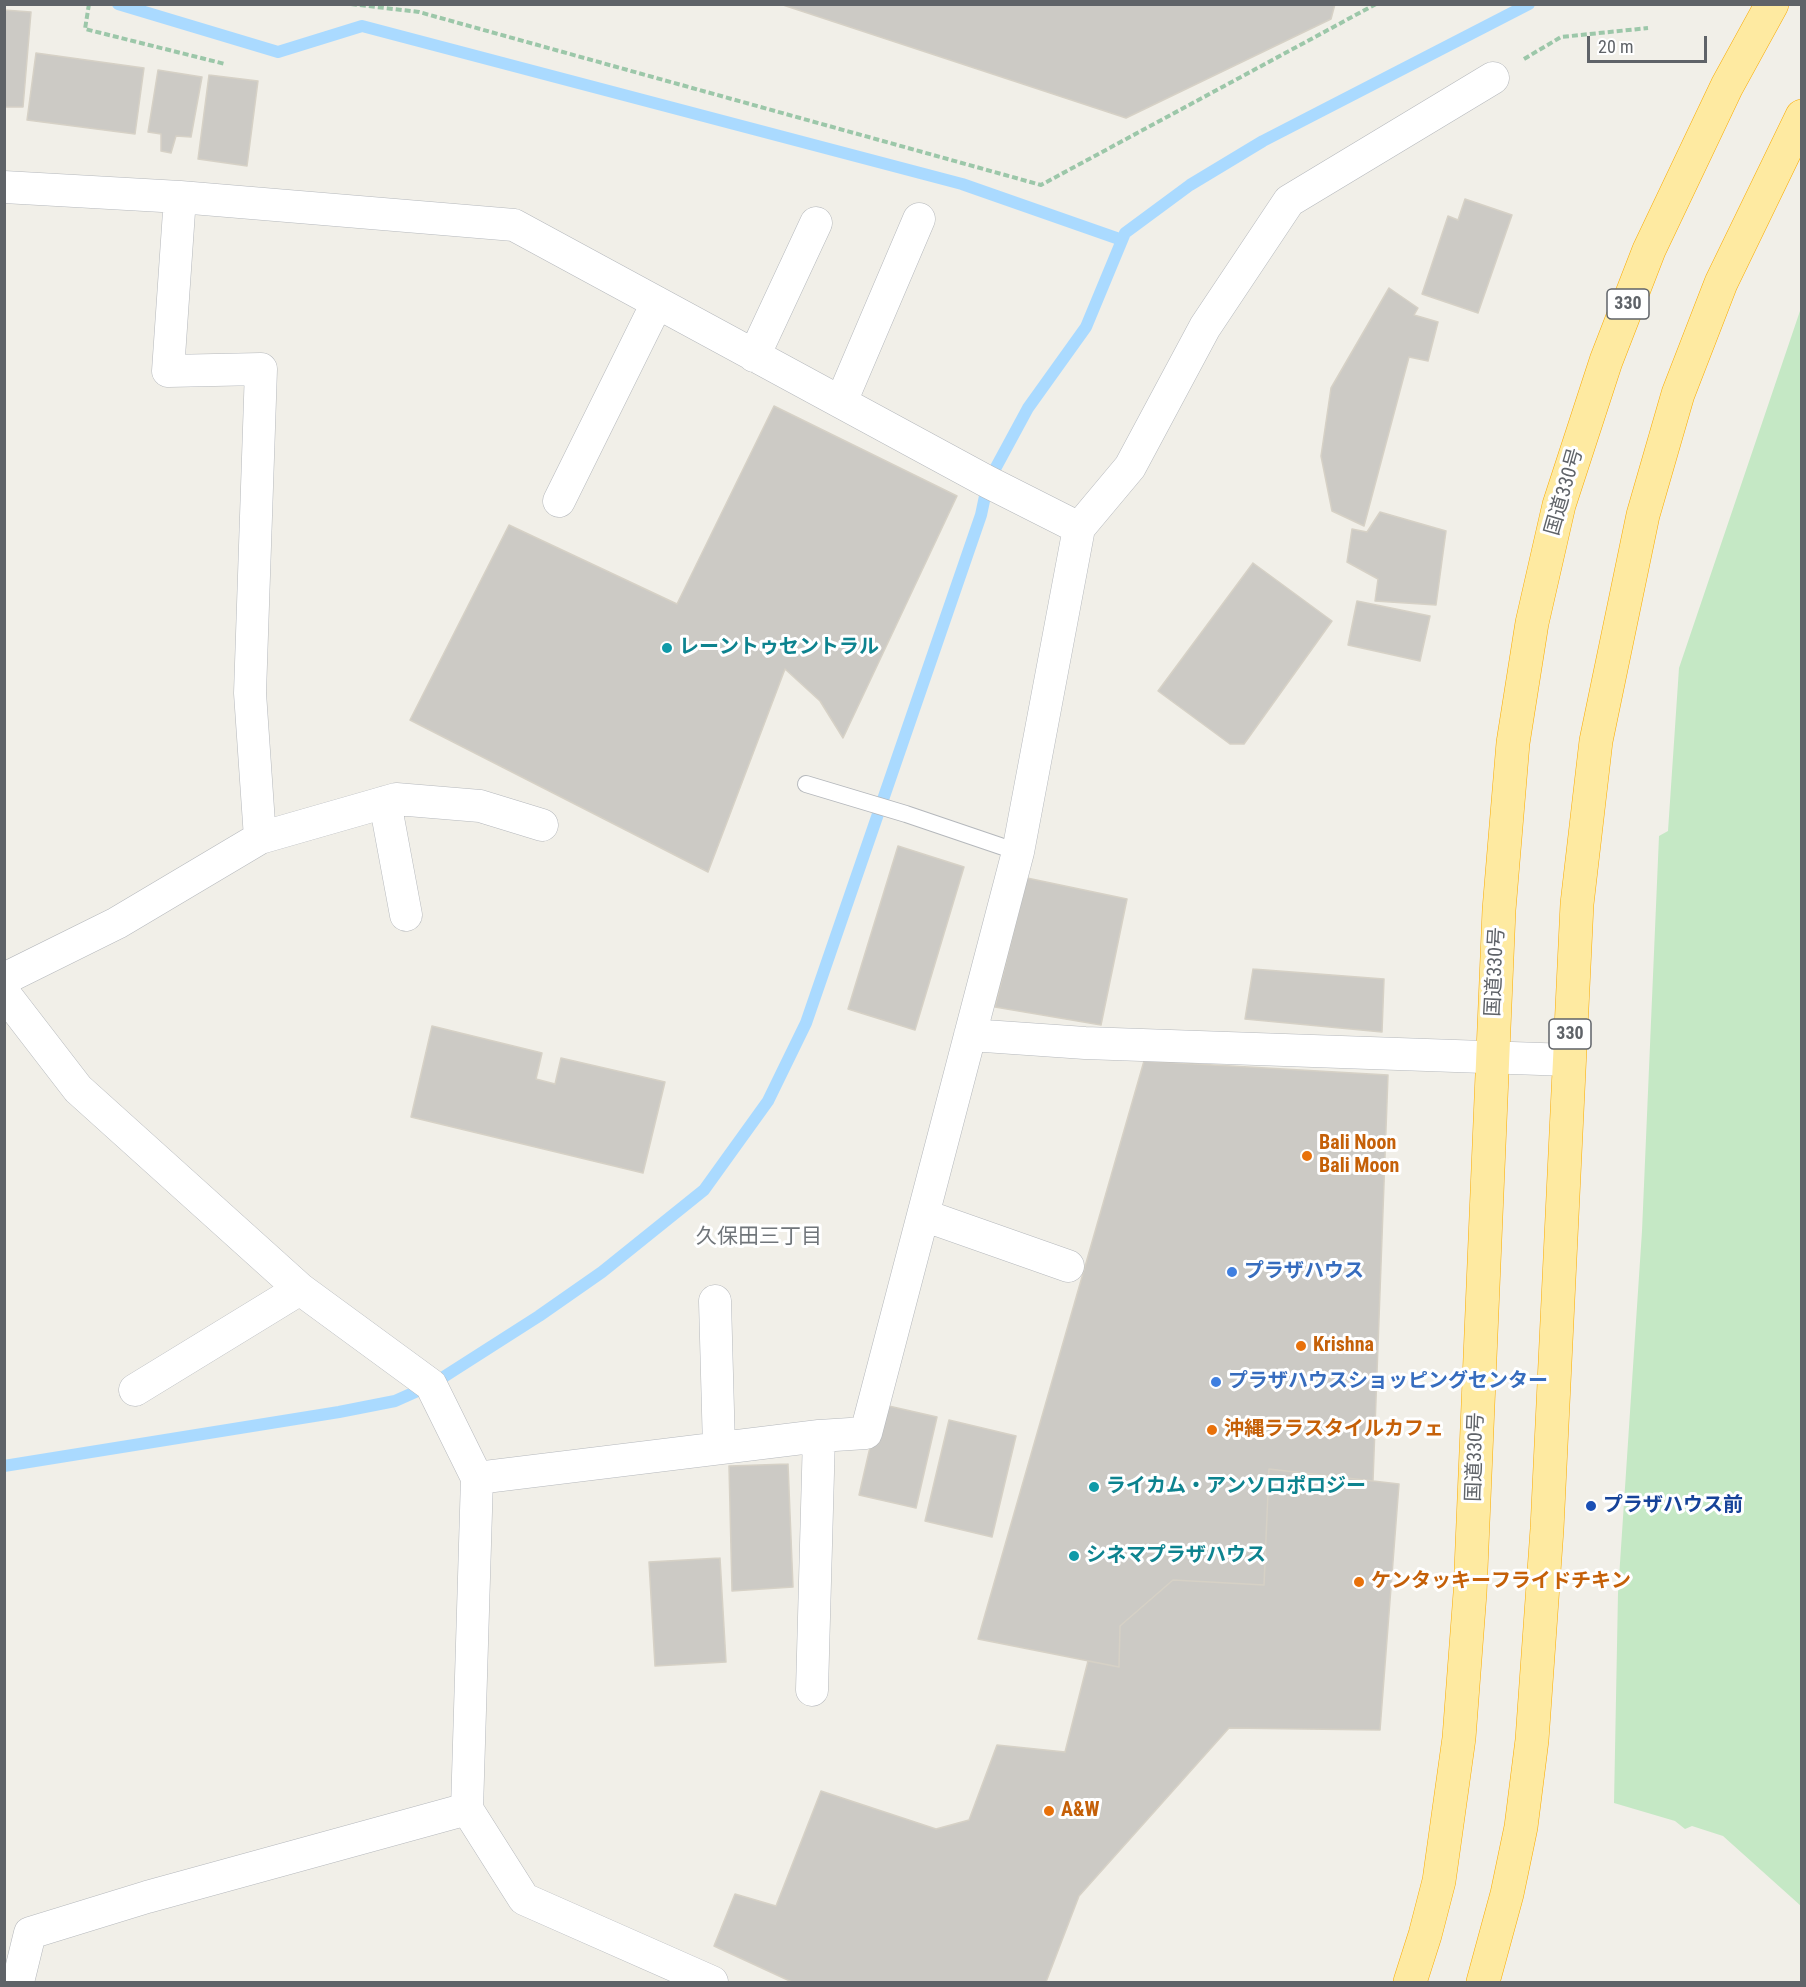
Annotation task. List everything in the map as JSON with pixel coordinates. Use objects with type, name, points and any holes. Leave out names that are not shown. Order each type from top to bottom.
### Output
[{"type":"highway","name":"国道330号","points":[[1410,1983],[1438,1881],[1460,1738],[1470,1593],[1499,910],[1513,743],[1532,623],[1559,505],[1606,361],[1649,250],[1727,86],[1772,4]]},
{"type":"highway","name":"330","points":[[1483,1983],[1507,1894],[1518,1838],[1532,1740],[1547,1529],[1577,904],[1596,741],[1643,515],[1678,393],[1721,283],[1802,116]]},
{"type":"street","points":[[477,1478],[819,1436],[866,1433],[1018,852],[1079,528],[1130,467],[1205,327],[1289,201],[1492,78]]},
{"type":"street","points":[[4,187],[180,197],[514,225],[988,482],[1079,528]]},
{"type":"street","points":[[180,197],[168,371],[261,369],[250,693],[260,837]]},
{"type":"street","points":[[841,402],[919,219]]},
{"type":"street","points":[[754,356],[816,223]]},
{"type":"street","points":[[559,501],[657,303]]},
{"type":"street","points":[[4,979],[117,923],[260,837],[396,799],[480,806],[542,825]]},
{"type":"street","points":[[385,802],[406,915]]},
{"type":"street","points":[[4,993],[78,1089],[300,1289],[432,1385],[477,1478],[467,1809],[524,1899],[712,1983]]},
{"type":"street","points":[[970,1035],[1085,1044],[1569,1060]]},
{"type":"street","points":[[922,1215],[1068,1266]]},
{"type":"street","points":[[135,1390],[300,1289]]},
{"type":"street","points":[[715,1301],[719,1448]]},
{"type":"street","points":[[812,1690],[819,1436]]},
{"type":"street","points":[[18,1983],[30,1933],[147,1897],[467,1809]]},
{"type":"lane","points":[[806,784],[906,814],[1018,852]]},
{"type":"path","points":[[89,4],[85,29],[225,64]]},
{"type":"path","points":[[351,4],[420,12],[1041,185],[1376,4]]},
{"type":"path","points":[[1492,78],[1561,37],[1648,28]]},
{"type":"green space","points":[[1801,308],[1802,1906],[1723,1836],[1692,1826],[1685,1829],[1675,1821],[1614,1803],[1618,1593],[1642,1231],[1659,836],[1668,831],[1679,668]]},
{"type":"building","points":[[780,4],[1335,4],[1331,19],[1126,118]]},
{"type":"building","points":[[4,10],[31,12],[23,107],[4,107]]},
{"type":"building","points":[[36,53],[144,68],[135,134],[27,120]]},
{"type":"building","points":[[158,70],[202,77],[191,137],[176,136],[171,153],[161,151],[161,134],[148,132]]},
{"type":"building","points":[[209,75],[258,81],[247,166],[198,159]]},
{"type":"building","points":[[1465,199],[1512,215],[1478,313],[1422,294],[1448,216],[1458,220]]},
{"type":"building","points":[[1389,288],[1418,308],[1414,315],[1438,322],[1428,361],[1409,357],[1364,526],[1332,511],[1321,456],[1331,388]]},
{"type":"building","name":"レーントゥセントラル","points":[[774,406],[957,496],[843,738],[820,701],[785,669],[708,872],[410,720],[509,525],[677,604]]},
{"type":"building","points":[[1380,512],[1446,531],[1436,605],[1375,601],[1378,579],[1347,562],[1352,529],[1367,532]]},
{"type":"building","points":[[1253,563],[1332,621],[1244,744],[1230,744],[1158,691]]},
{"type":"building","points":[[1357,601],[1430,616],[1420,661],[1348,645]]},
{"type":"building","points":[[898,846],[964,867],[915,1030],[848,1009]]},
{"type":"building","points":[[1027,878],[1127,899],[1101,1025],[995,1007]]},
{"type":"building","points":[[1253,969],[1384,979],[1382,1032],[1245,1019]]},
{"type":"building","points":[[432,1026],[542,1053],[536,1079],[555,1084],[561,1058],[665,1082],[643,1173],[411,1117]]},
{"type":"building","name":"プラザハウス","points":[[1144,1061],[1388,1075],[1373,1481],[1269,1469],[1264,1585],[1173,1580],[1120,1626],[1119,1667],[978,1639]]},
{"type":"building","points":[[880,1404],[937,1417],[916,1508],[859,1495]]},
{"type":"building","points":[[949,1420],[1016,1436],[992,1537],[925,1521]]},
{"type":"building","points":[[788,1464],[793,1587],[732,1591],[729,1466]]},
{"type":"building","points":[[1269,1469],[1399,1484],[1380,1730],[1229,1728],[1079,1896],[1046,1982],[792,1982],[714,1946],[735,1894],[776,1906],[821,1791],[936,1829],[969,1820],[997,1745],[1065,1752],[1088,1661],[1119,1667],[1120,1626],[1173,1580],[1264,1585]]},
{"type":"building","points":[[720,1558],[726,1662],[655,1666],[649,1562]]},
{"type":"waterway","points":[[118,4],[278,52],[362,26],[962,184],[1122,240]]},
{"type":"waterway","points":[[4,1466],[395,1401],[431,1385],[539,1316],[602,1272],[704,1190],[768,1101],[806,1023],[981,515],[988,482],[1028,408],[1086,327],[1125,233],[1190,185],[1263,141],[1529,4]]},
{"type":"place","name":"レーントゥセントラル","points":[[667,648]]},
{"type":"place","name":"Bali Noon Bali Moon","points":[[1307,1156]]},
{"type":"place","name":"プラザハウス","points":[[1232,1272]]},
{"type":"place","name":"Krishna","points":[[1301,1346]]},
{"type":"place","name":"プラザハウスショッピングセンター","points":[[1216,1382]]},
{"type":"place","name":"沖縄ララスタイルカフェ","points":[[1212,1430]]},
{"type":"place","name":"ライカム・アンソロポロジー","points":[[1094,1487]]},
{"type":"place","name":"プラザハウス前","points":[[1591,1506]]},
{"type":"place","name":"シネマプラザハウス","points":[[1074,1556]]},
{"type":"place","name":"ケンタッキーフライドチキン","points":[[1359,1582]]},
{"type":"place","name":"A&W","points":[[1049,1811]]},
{"type":"district","name":"久保田三丁目","points":[[759,1238]]}]
